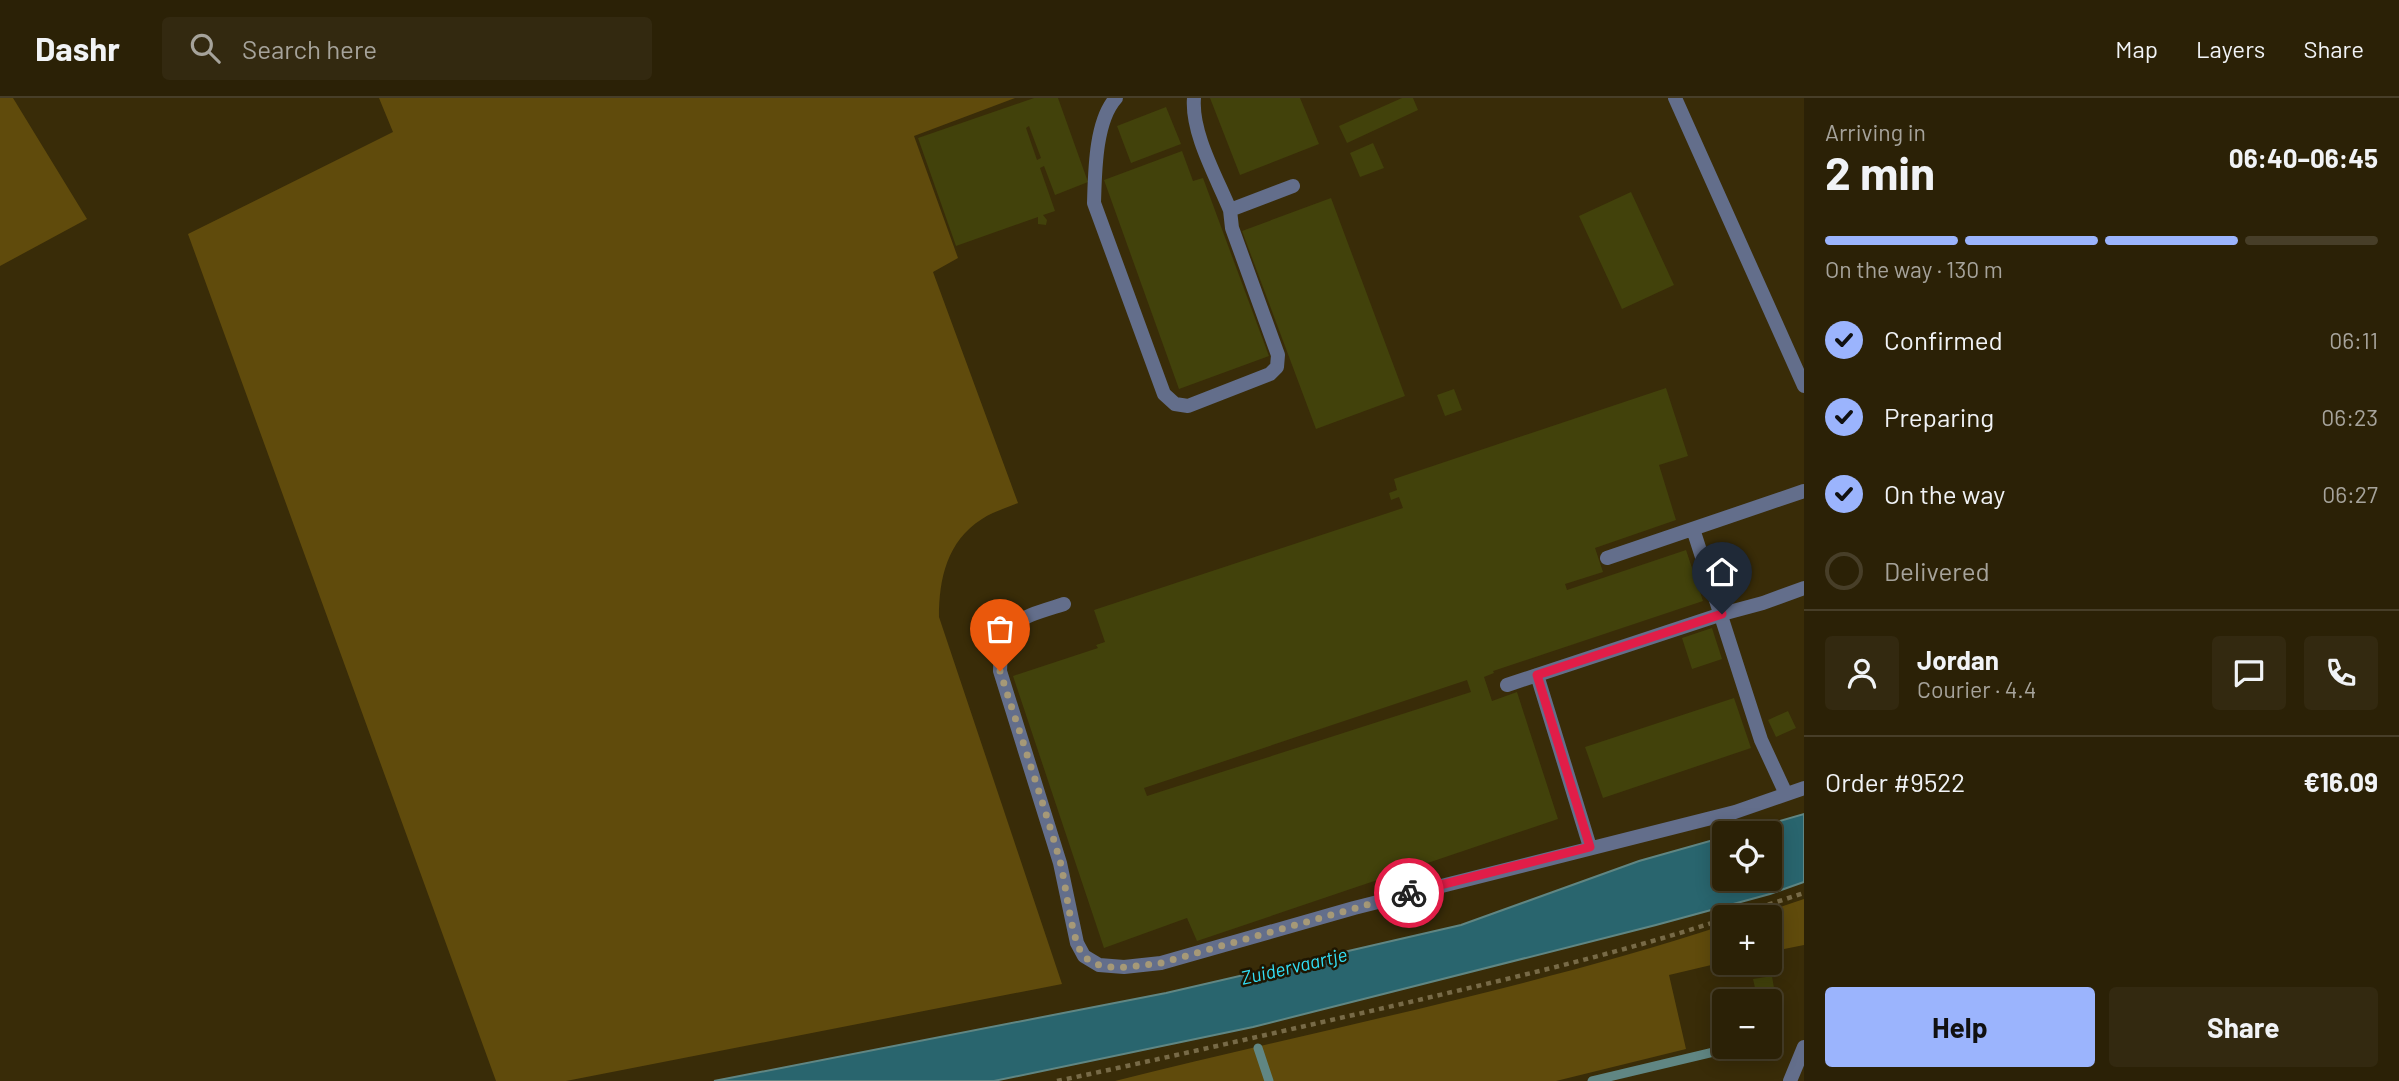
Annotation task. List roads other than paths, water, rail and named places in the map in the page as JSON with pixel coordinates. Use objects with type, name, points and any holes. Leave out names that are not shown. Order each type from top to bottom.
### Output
[{"type":"street","points":[[1116,98],[1103,121],[1094,175],[1094,203],[1164,394],[1175,404],[1188,406],[1270,373],[1277,366],[1278,355],[1232,228],[1230,210],[1199,133],[1194,98]]},
{"type":"street","points":[[1675,98],[1804,386]]},
{"type":"street","points":[[1230,210],[1293,186]]},
{"type":"street","points":[[1607,558],[1804,491]]},
{"type":"street","points":[[1693,529],[1761,740],[1786,794]]},
{"type":"street","points":[[1507,685],[1804,588]]},
{"type":"street","points":[[1064,604],[1025,616],[1008,630],[1001,650],[1000,671],[1060,863],[1077,943],[1084,956],[1099,965],[1124,967],[1161,963],[1354,908],[1735,811],[1804,788]]},
{"type":"street","points":[[1537,675],[1590,847]]},
{"type":"street","points":[[1790,1081],[1804,1047]]},
{"type":"water","points":[[1804,814],[1804,882],[1782,890],[1782,821],[1780,821]]},
{"type":"water","name":"Zuidervaartje","points":[[1712,840],[1712,891],[1778,891],[1730,905],[1712,905],[1712,910],[1656,925],[1253,1027],[994,1081],[714,1081],[1166,993],[1461,925],[1639,861]]},
{"type":"waterway","points":[[1258,1048],[1269,1081]]},
{"type":"waterway","points":[[1592,1081],[1712,1052]]}]
